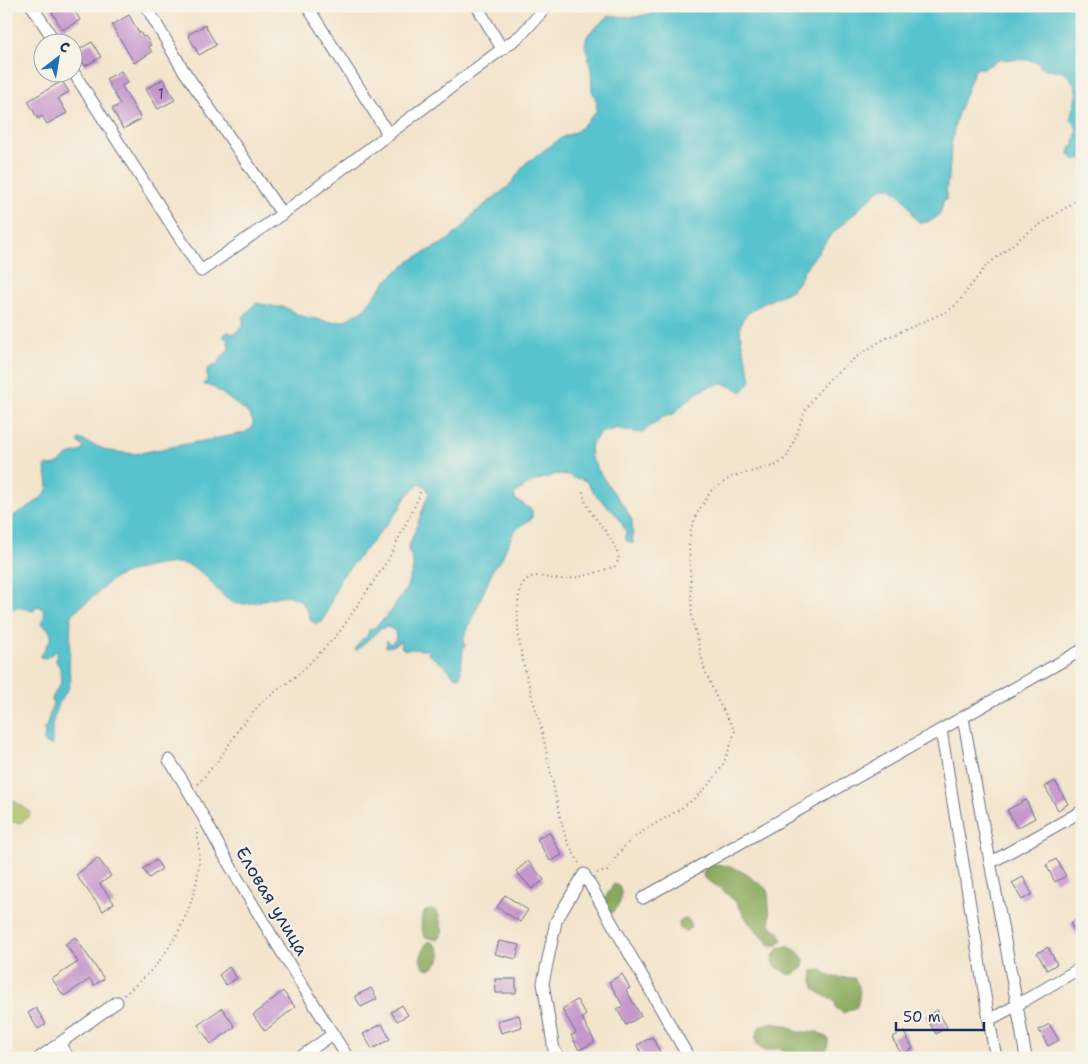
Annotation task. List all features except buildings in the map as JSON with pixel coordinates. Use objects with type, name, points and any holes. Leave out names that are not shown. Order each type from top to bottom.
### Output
[{"type":"street","points":[[32,6],[49,32]]},
{"type":"street","points":[[146,6],[182,68],[282,214]]},
{"type":"street","points":[[308,6],[389,135]]},
{"type":"street","points":[[477,6],[502,50]]},
{"type":"street","points":[[80,82],[201,271],[282,214],[502,50],[521,35],[547,6]]},
{"type":"street","points":[[643,898],[1082,650]]},
{"type":"street","points":[[963,718],[1026,1058]]},
{"type":"street","points":[[941,730],[996,1058]]},
{"type":"street","name":"Еловая улица","points":[[169,760],[180,776],[267,930],[348,1058]]},
{"type":"street","points":[[990,863],[1082,811]]},
{"type":"street","points":[[559,1058],[554,1050],[543,984],[556,921],[584,874],[689,1058]]},
{"type":"street","points":[[989,1020],[1082,968]]},
{"type":"street","points":[[39,1058],[117,1002]]},
{"type":"street","points":[[299,1058],[333,1034]]},
{"type":"street","points":[[59,1044],[69,1058]]},
{"type":"path","points":[[583,489],[583,497],[587,506],[610,535],[619,559],[614,566],[585,575],[567,578],[534,576],[527,578],[522,584],[519,593],[518,635],[523,664],[541,728],[564,834],[584,874],[608,872],[617,854],[632,839],[673,814],[701,792],[714,779],[733,738],[735,731],[718,701],[705,671],[692,618],[689,545],[691,528],[711,491],[731,477],[778,464],[786,458],[805,411],[830,378],[855,358],[884,339],[948,311],[957,304],[985,267],[1024,235],[1082,197]]},
{"type":"path","points":[[191,797],[206,773],[220,758],[240,727],[260,703],[301,672],[339,633],[388,560],[419,497],[420,491]]},
{"type":"path","points":[[117,1002],[160,961],[189,906],[200,862],[200,843],[194,822]]},
{"type":"green space","points":[[14,801],[31,812],[28,818],[18,823],[11,822],[6,813],[7,804]]},
{"type":"green space","points":[[708,864],[718,864],[741,871],[768,890],[770,925],[780,933],[782,940],[779,944],[772,947],[749,923],[736,902],[720,888],[704,878],[703,873]]},
{"type":"green space","points":[[613,884],[618,885],[621,897],[619,904],[610,914],[605,899]]},
{"type":"green space","points":[[433,909],[438,913],[443,933],[438,940],[425,937],[421,927],[425,911]]},
{"type":"green space","points":[[683,919],[687,919],[691,925],[687,931],[683,931],[679,927],[679,923]]},
{"type":"green space","points":[[429,941],[437,947],[441,957],[434,967],[429,969],[423,967],[420,959],[424,947]]},
{"type":"green space","points":[[787,946],[797,951],[804,959],[803,967],[796,973],[789,975],[772,962],[773,956],[779,948]]},
{"type":"green space","points":[[822,970],[831,977],[854,978],[860,992],[857,1007],[843,1013],[836,1008],[835,1002],[815,990],[812,981],[813,971]]},
{"type":"green space","points":[[772,1023],[785,1025],[798,1032],[818,1032],[828,1038],[825,1058],[793,1058],[779,1048],[764,1051],[758,1046],[755,1038],[760,1026]]},
{"type":"water","points":[[661,6],[1082,6],[1082,160],[1081,158],[1074,160],[1069,154],[1070,148],[1074,146],[1077,129],[1070,119],[1076,99],[1076,88],[1063,71],[1053,71],[1040,67],[1039,63],[1029,60],[1001,59],[974,71],[956,119],[951,146],[946,200],[943,201],[941,211],[933,220],[920,223],[898,193],[890,187],[881,188],[830,236],[802,273],[802,276],[792,290],[760,305],[746,315],[742,321],[740,334],[751,381],[742,392],[726,384],[706,388],[694,395],[674,414],[666,415],[641,433],[618,428],[600,433],[590,446],[591,458],[632,520],[633,544],[626,540],[626,531],[618,517],[594,493],[586,481],[569,475],[557,474],[532,482],[514,494],[515,499],[532,510],[532,518],[514,531],[500,562],[495,565],[464,638],[465,646],[460,677],[454,676],[445,666],[428,654],[429,649],[405,650],[401,647],[400,641],[393,646],[386,647],[387,640],[390,644],[396,639],[395,631],[388,627],[380,629],[356,651],[362,639],[366,638],[369,630],[374,628],[390,613],[406,589],[413,569],[413,562],[408,549],[429,493],[426,487],[420,483],[406,496],[399,510],[340,579],[323,621],[317,624],[311,621],[305,607],[298,599],[290,596],[280,596],[249,603],[233,603],[202,573],[184,564],[176,563],[146,568],[116,577],[110,581],[96,595],[75,611],[71,617],[69,670],[71,679],[68,689],[60,701],[52,725],[52,747],[50,744],[46,744],[44,741],[45,731],[43,729],[46,727],[53,703],[52,698],[61,683],[60,668],[56,661],[58,650],[45,658],[40,657],[52,637],[48,628],[41,624],[44,611],[41,607],[36,606],[34,611],[16,608],[6,614],[6,520],[33,504],[46,492],[48,483],[45,468],[47,465],[57,465],[71,454],[82,450],[84,448],[78,442],[79,439],[109,451],[135,454],[244,433],[252,428],[253,421],[247,412],[213,387],[203,384],[207,381],[207,369],[216,365],[229,349],[228,339],[223,337],[227,332],[234,334],[243,326],[243,317],[256,303],[284,307],[301,316],[330,322],[343,321],[360,312],[386,281],[408,262],[448,240],[464,226],[474,213],[509,186],[526,163],[563,137],[577,131],[596,112],[597,102],[592,91],[591,69],[585,45],[587,36],[592,30],[609,16],[636,17],[652,13]]}]
